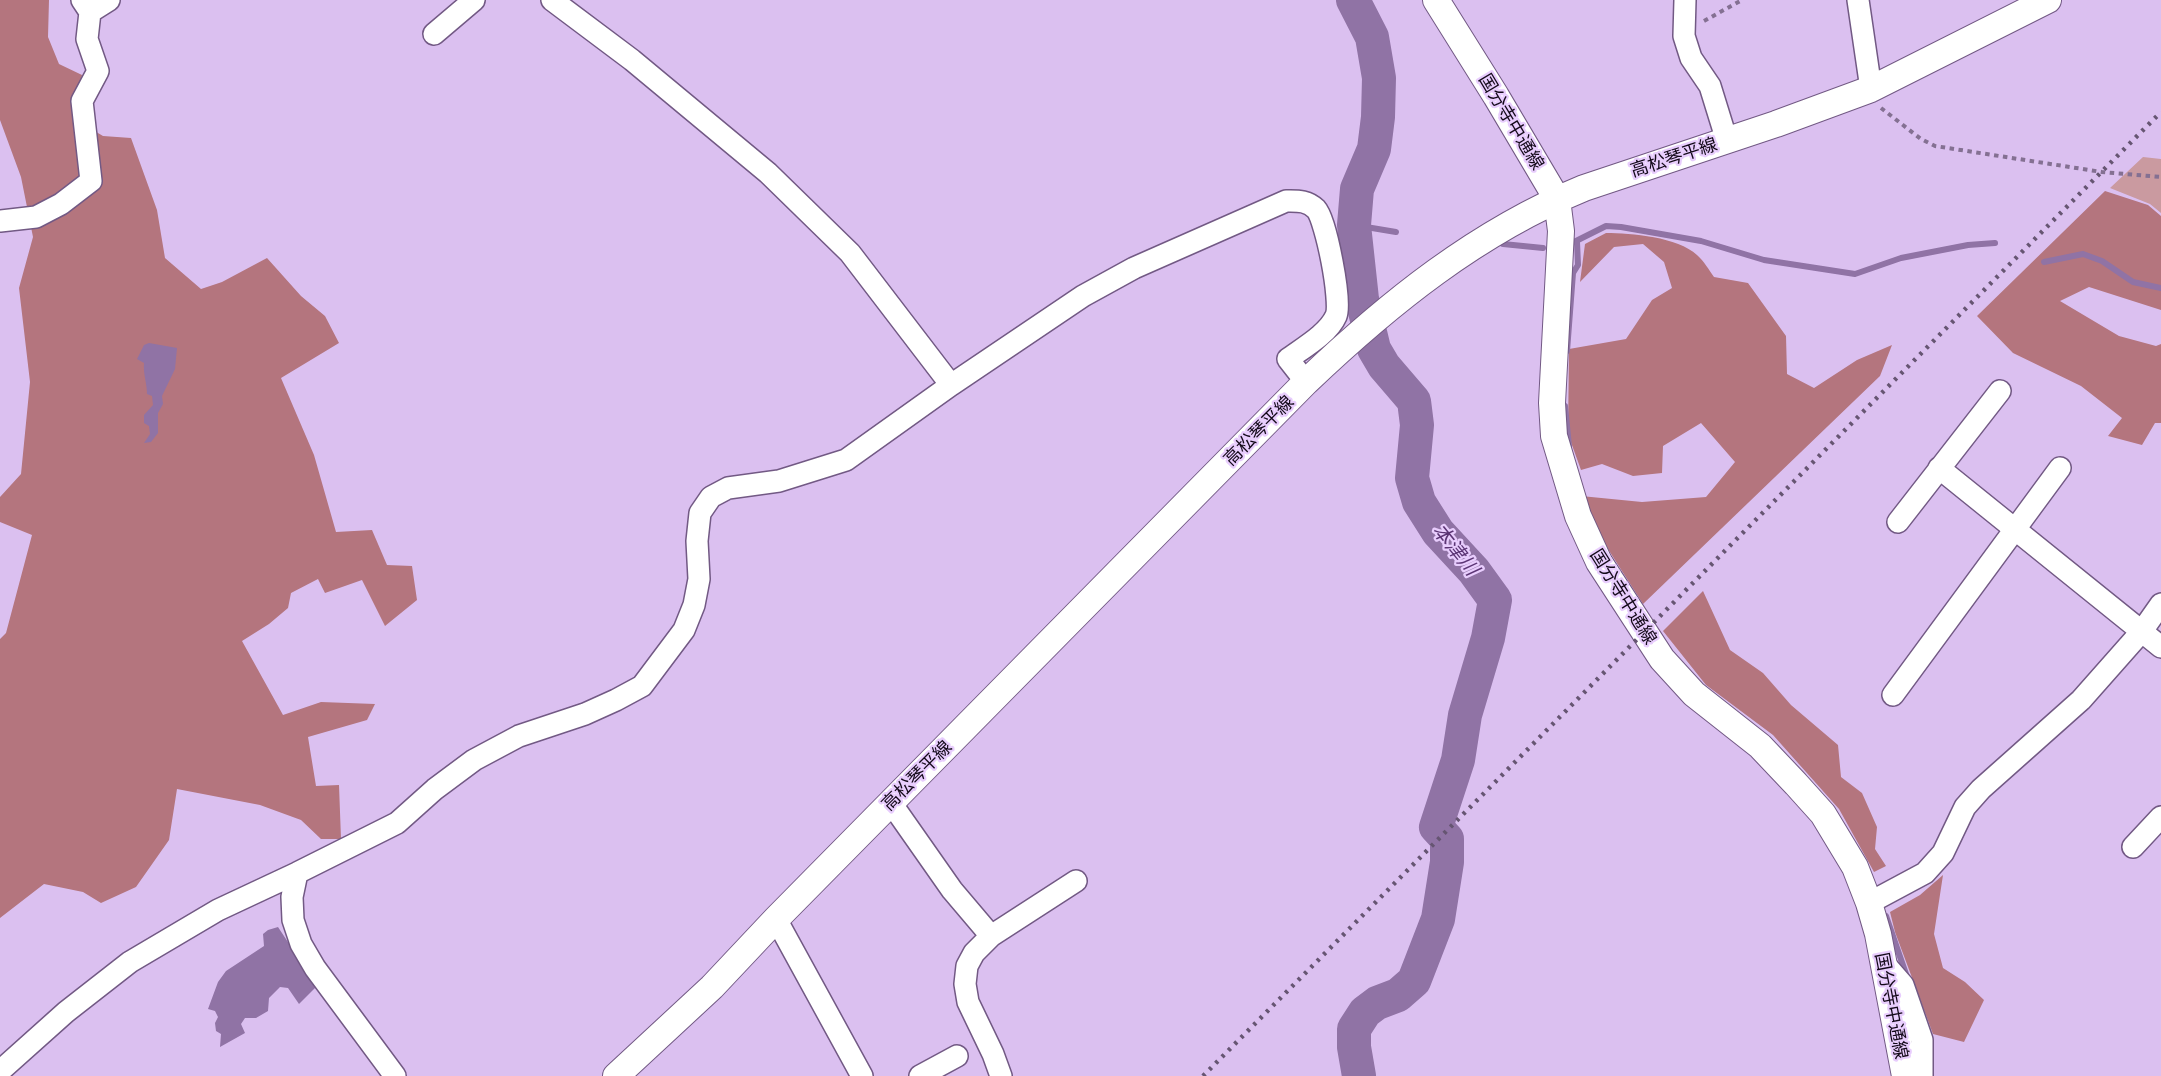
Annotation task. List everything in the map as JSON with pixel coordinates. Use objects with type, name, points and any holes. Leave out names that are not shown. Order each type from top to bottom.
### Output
[{"type":"main road","name":"国分寺中通線","points":[[1436,0],[1557,199],[1561,231],[1552,393],[1554,436],[1574,505],[1599,562],[1662,659],[1694,694],[1760,746],[1823,814],[1855,867],[1869,903],[1905,1076]]},
{"type":"main road","name":"高松琴平線","points":[[616,1076],[712,987],[776,919],[1306,382],[1386,309],[1453,259],[1489,236],[1557,199],[1871,88],[2048,0]]},
{"type":"street","points":[[0,221],[36,217],[61,204],[91,181],[82,101],[98,71],[87,39],[86,6],[110,0]]},
{"type":"street","points":[[434,34],[474,0]]},
{"type":"street","points":[[552,0],[632,60],[768,173],[850,253],[951,384]]},
{"type":"street","points":[[1685,0],[1684,36],[1692,58],[1710,86],[1726,141]]},
{"type":"street","points":[[1858,0],[1871,88]]},
{"type":"street","points":[[0,1071],[66,1012],[130,962],[218,910],[397,823],[435,789],[474,760],[519,735],[585,714],[642,686],[684,630],[694,605],[699,579],[697,541],[700,513],[711,497],[728,488],[779,481],[846,459],[951,384],[1083,296],[1134,268],[1286,201],[1302,200],[1316,209],[1324,223],[1338,301],[1336,316],[1329,327],[1288,359],[1306,382]]},
{"type":"street","points":[[1898,522],[2000,391]]},
{"type":"street","points":[[1939,468],[2161,646]]},
{"type":"street","points":[[1893,695],[2060,468]]},
{"type":"street","points":[[1869,903],[1925,873],[1943,853],[1965,807],[1981,789],[2082,700],[2142,631],[2161,604]]},
{"type":"street","points":[[891,803],[952,890],[991,936]]},
{"type":"street","points":[[2133,847],[2161,817]]},
{"type":"street","points":[[297,873],[292,897],[293,920],[302,944],[315,968],[395,1076]]},
{"type":"street","points":[[1000,1076],[993,1054],[968,1002],[965,984],[967,966],[974,953],[991,936],[1076,881]]},
{"type":"street","points":[[776,919],[862,1076]]},
{"type":"street","points":[[1883,962],[1903,985],[1922,1040],[1922,1076]]},
{"type":"street","points":[[923,1075],[957,1056]]},
{"type":"path","points":[[1683,27],[1707,20],[1742,0]]},
{"type":"path","points":[[1871,88],[1883,111],[1921,139],[1935,146],[2102,172],[2161,177]]},
{"type":"shaded area","points":[[0,0],[49,0],[48,37],[59,64],[82,75],[76,120],[103,136],[131,138],[157,210],[165,258],[201,289],[222,282],[267,258],[301,296],[325,316],[339,343],[281,378],[314,455],[336,532],[372,530],[387,565],[412,566],[417,600],[385,626],[362,580],[325,593],[318,579],[291,593],[288,608],[269,624],[242,641],[283,715],[321,702],[375,704],[367,720],[308,737],[316,786],[339,785],[341,839],[321,839],[301,820],[260,805],[177,789],[169,840],[136,887],[101,903],[83,892],[44,884],[0,918],[0,639],[6,633],[32,535],[0,522],[0,497],[21,474],[30,382],[19,288],[33,237],[21,177],[0,120]]},
{"type":"shaded area","points":[[2143,157],[2161,159],[2161,213],[2150,204],[2110,188]]},
{"type":"shaded area","points":[[2105,191],[2148,205],[2161,216],[2161,310],[2089,287],[2060,301],[2119,336],[2156,346],[2161,344],[2161,423],[2155,423],[2142,445],[2108,436],[2122,418],[2081,386],[2013,353],[1977,316]]},
{"type":"shaded area","points":[[1606,233],[1641,235],[1678,244],[1697,255],[1714,277],[1748,283],[1786,336],[1787,374],[1814,388],[1857,360],[1892,345],[1880,376],[1643,604],[1599,535],[1581,496],[1642,502],[1706,497],[1735,462],[1701,423],[1663,446],[1662,473],[1633,476],[1602,464],[1581,470],[1568,434],[1569,349],[1626,339],[1652,300],[1672,288],[1664,262],[1643,244],[1614,247],[1580,282],[1585,244]]},
{"type":"shaded area","points":[[149,343],[177,348],[175,369],[162,396],[163,404],[158,413],[158,433],[151,442],[144,443],[150,434],[149,426],[144,423],[144,415],[153,405],[152,396],[147,394],[144,363],[137,359],[144,345]]},
{"type":"shaded area","points":[[1703,591],[1730,650],[1763,673],[1791,705],[1838,745],[1841,777],[1862,793],[1877,827],[1875,849],[1886,866],[1874,872],[1839,809],[1773,735],[1706,685],[1663,631]]},
{"type":"shaded area","points":[[1943,875],[1934,934],[1943,968],[1965,982],[1984,1000],[1964,1042],[1933,1034],[1895,932],[1890,912],[1920,895]]},
{"type":"shaded area","points":[[278,927],[317,986],[299,1004],[288,988],[280,987],[269,998],[268,1011],[256,1018],[245,1018],[241,1024],[245,1033],[220,1047],[221,1034],[216,1031],[215,1023],[218,1017],[215,1011],[208,1009],[218,982],[226,971],[264,946],[263,934]]},
{"type":"waterway","name":"本津川","points":[[1353,0],[1372,37],[1379,78],[1374,149],[1357,189],[1354,225],[1362,299],[1374,349],[1384,366],[1414,401],[1417,425],[1412,478],[1419,502],[1438,532],[1474,571],[1495,600],[1488,638],[1465,715],[1458,760],[1436,827],[1447,839],[1447,862],[1438,919],[1414,981],[1398,995],[1377,1003],[1365,1012],[1354,1029],[1354,1047],[1359,1076]]},
{"type":"waterway","points":[[1354,225],[1396,232]]},
{"type":"waterway","points":[[1574,242],[1606,226],[1621,227],[1701,241],[1764,260],[1855,274],[1901,258],[1968,245],[1995,243]]},
{"type":"waterway","points":[[1567,351],[1573,273],[1578,265],[1577,242]]},
{"type":"waterway","points":[[1503,244],[1543,248]]},
{"type":"waterway","points":[[2044,262],[2083,254],[2102,261],[2133,282],[2161,288]]},
{"type":"waterway","points":[[1565,406],[1569,446]]},
{"type":"waterway","points":[[1886,916],[1907,977]]},
{"type":"railway","points":[[1203,1076],[2161,112]]}]
